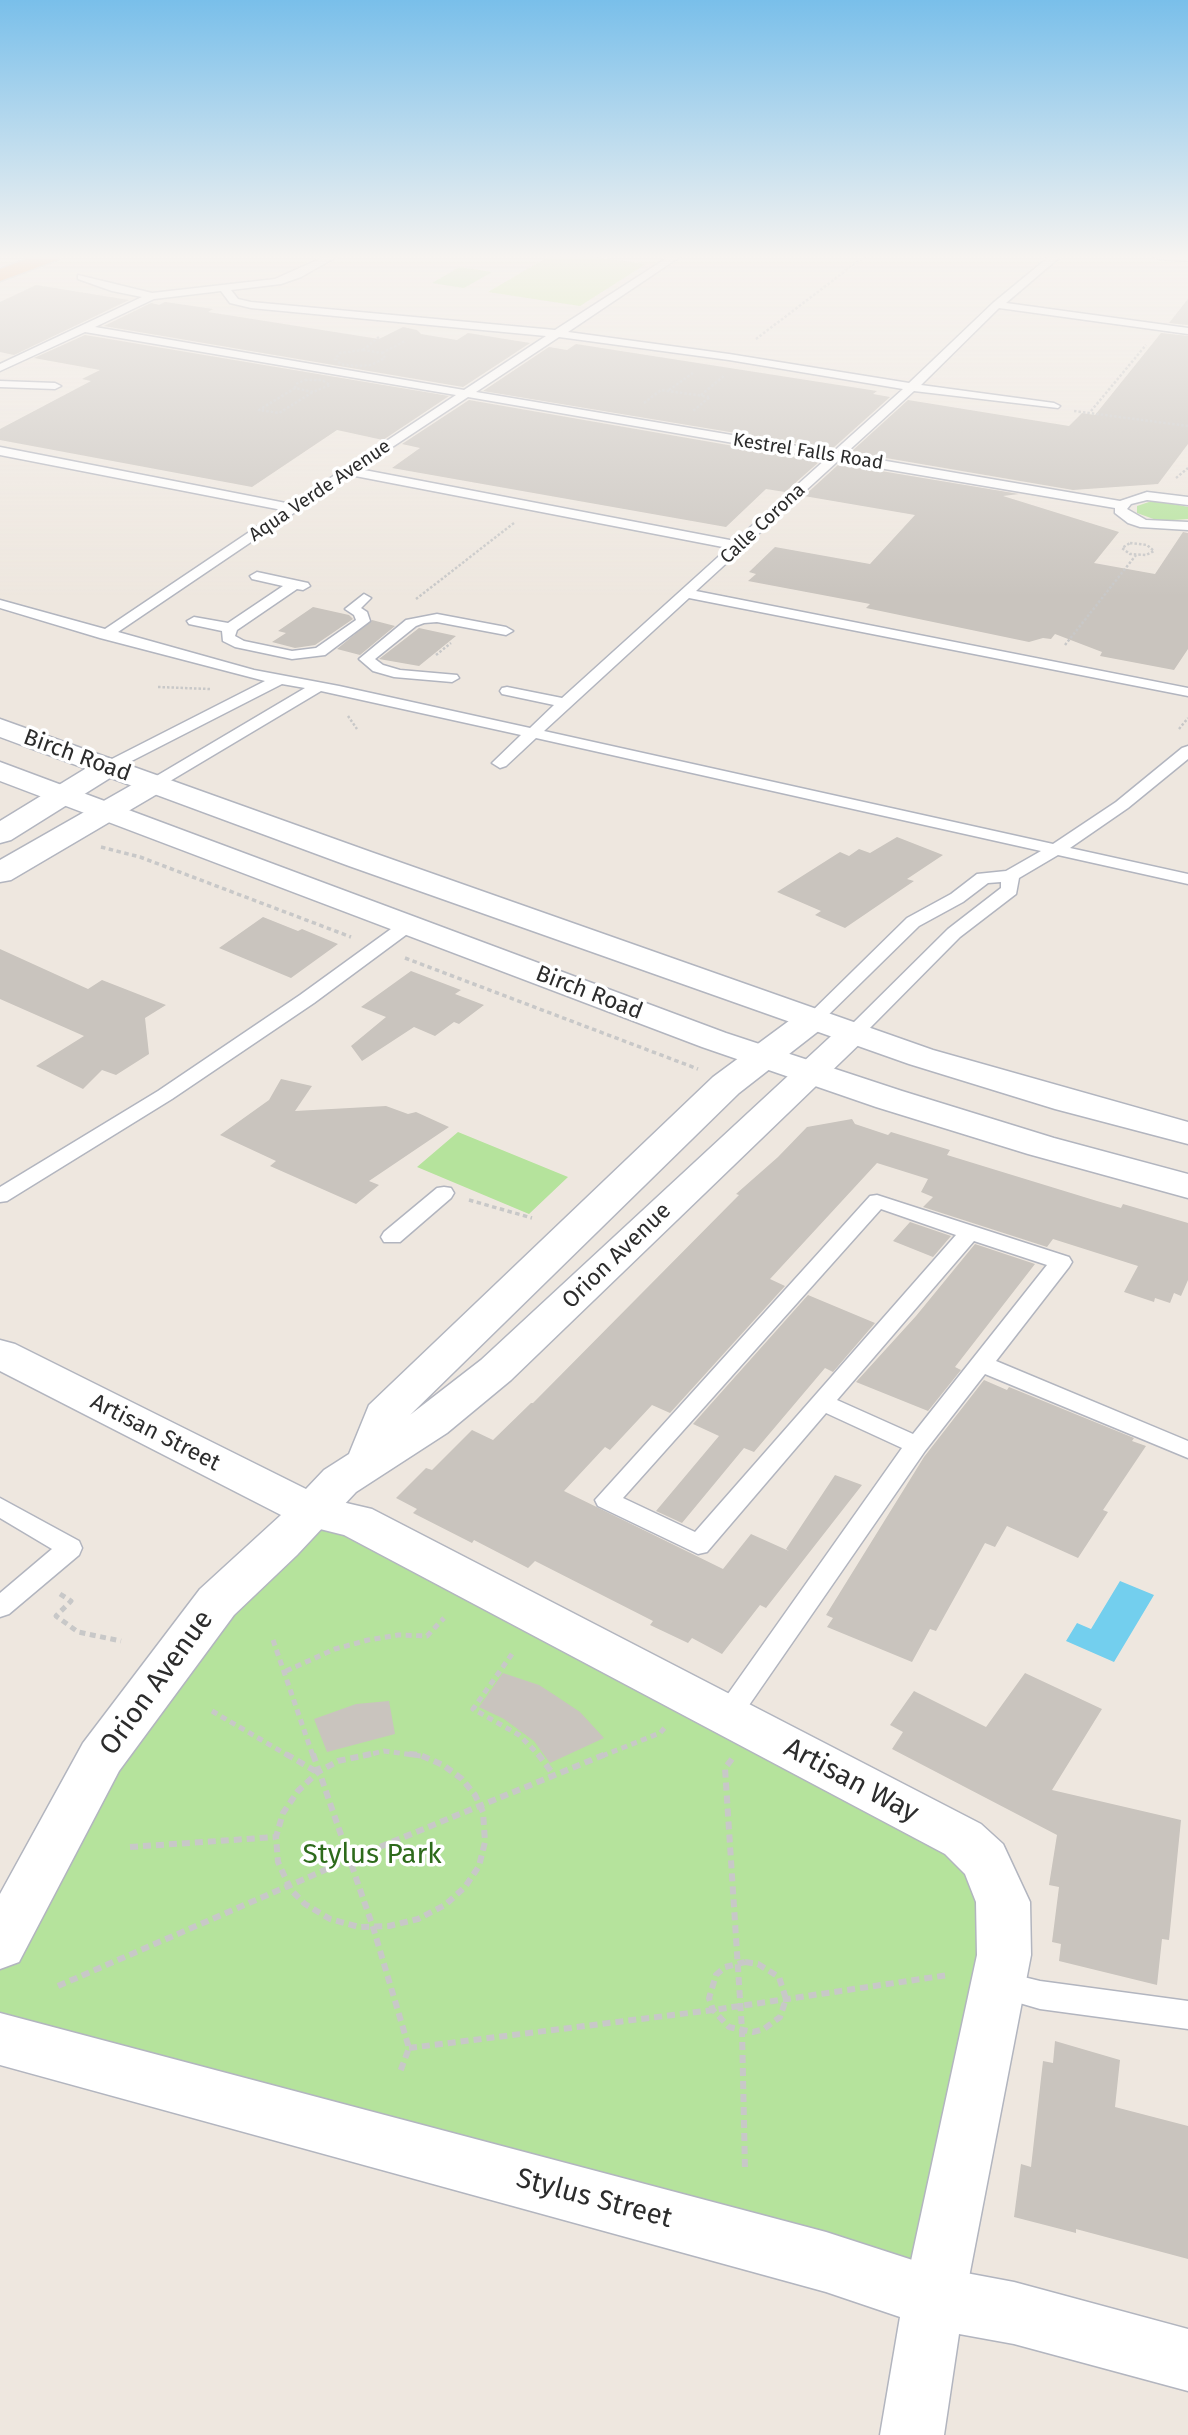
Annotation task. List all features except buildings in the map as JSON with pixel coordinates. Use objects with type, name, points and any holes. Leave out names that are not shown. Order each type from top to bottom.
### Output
[{"type":"street","name":"Birch Road","points":[[0,727],[813,1019],[1056,1097],[1188,1133]]},
{"type":"street","points":[[0,834],[108,767]]},
{"type":"street","name":"Birch Road","points":[[0,771],[763,1056],[1028,1142],[1188,1186]]},
{"type":"street","points":[[0,873],[154,784]]},
{"type":"street","name":"Orion Avenue","points":[[368,1462],[384,1416],[726,1085],[813,1019]]},
{"type":"street","name":"Orion Avenue","points":[[0,1945],[101,1757],[217,1602],[312,1511],[340,1480],[432,1422],[496,1370],[854,1033]]},
{"type":"street","name":"Artisan Street","points":[[0,1354],[312,1511]]},
{"type":"street","name":"Artisan Way","points":[[312,1511],[356,1521],[962,1839],[985,1860],[1003,1902],[1004,1955],[934,2298],[912,2435]]},
{"type":"street","name":"Stylus Street","points":[[0,2039],[827,2262],[934,2298],[1014,2313],[1188,2360]]},
{"type":"lane","name":"Kestrel Falls Road","points":[[320,370],[1121,505]]},
{"type":"lane","name":"Aqua Verde Avenue","points":[[106,635],[348,471],[505,370]]},
{"type":"lane","points":[[802,370],[873,382],[1054,405]]},
{"type":"lane","name":"Calle Corona","points":[[500,763],[931,370]]},
{"type":"lane","points":[[0,384],[55,386]]},
{"type":"lane","points":[[0,451],[293,508]]},
{"type":"lane","points":[[348,471],[739,546]]},
{"type":"lane","points":[[1188,501],[1173,497],[1135,497],[1121,505],[1120,510],[1145,524],[1188,526]]},
{"type":"lane","points":[[194,621],[230,628],[302,585],[257,576]]},
{"type":"lane","points":[[688,594],[1188,692]]},
{"type":"lane","points":[[230,628],[228,638],[240,644],[292,655],[320,652],[363,621],[360,612],[352,609],[364,598]]},
{"type":"lane","points":[[0,604],[278,680],[531,733],[1188,879]]},
{"type":"lane","points":[[452,678],[399,674],[378,668],[366,659],[411,623],[422,619],[437,618],[506,631]]},
{"type":"lane","points":[[108,767],[278,680]]},
{"type":"lane","points":[[154,784],[317,687]]},
{"type":"lane","points":[[507,691],[565,703]]},
{"type":"lane","points":[[813,1019],[913,922],[957,898],[983,878],[1010,876],[1055,850],[1122,805],[1188,751]]},
{"type":"lane","points":[[854,1033],[954,933],[1010,890],[1010,876]]},
{"type":"lane","points":[[0,1196],[166,1095],[307,999],[408,925]]},
{"type":"lane","points":[[392,1237],[444,1193]]},
{"type":"lane","points":[[722,1714],[917,1445],[1061,1262],[970,1231],[877,1201],[607,1500],[698,1545],[970,1231]]},
{"type":"lane","points":[[982,1364],[1188,1450]]},
{"type":"lane","points":[[821,1402],[917,1445]]},
{"type":"lane","points":[[0,1507],[70,1548],[0,1607]]},
{"type":"lane","points":[[999,1984],[1040,1995],[1188,2015]]},
{"type":"path","points":[[1126,370],[1091,411],[1188,426]]},
{"type":"path","points":[[701,396],[729,372]]},
{"type":"path","points":[[295,388],[259,410],[279,413],[313,392]]},
{"type":"path","points":[[642,405],[661,390],[710,397],[692,412]]},
{"type":"path","points":[[410,604],[537,507]]},
{"type":"path","points":[[1060,652],[1136,555],[1150,554],[1154,549],[1138,543],[1123,546],[1126,552],[1136,555]]},
{"type":"path","points":[[158,687],[213,689]]},
{"type":"path","points":[[444,1193],[532,1218]]},
{"type":"path","points":[[53,1590],[71,1601],[56,1616],[78,1632],[121,1641]]},
{"type":"path","points":[[286,1671],[335,1649],[368,1640],[398,1635],[427,1636],[443,1618]]},
{"type":"path","points":[[273,1640],[373,1927],[409,2048],[400,2072]]},
{"type":"path","points":[[512,1654],[473,1709],[519,1735],[545,1761],[553,1774]]},
{"type":"path","points":[[212,1712],[318,1772]]},
{"type":"path","points":[[58,1986],[167,1937],[553,1774],[660,1732],[722,1714],[738,2006],[742,2031],[745,2170]]},
{"type":"path","points":[[384,1751],[407,1753],[443,1765],[462,1779],[480,1805],[485,1819],[485,1842],[479,1866],[465,1887],[445,1905],[418,1919],[373,1927],[330,1919],[305,1904],[288,1886],[278,1862],[276,1837],[283,1813],[298,1791],[318,1772],[338,1761],[361,1754],[384,1751]]},
{"type":"path","points":[[130,1847],[276,1837]]},
{"type":"path","points":[[737,1963],[758,1964],[770,1970],[779,1978],[786,1998],[780,2017],[773,2024],[753,2032],[729,2026],[713,2010],[709,1998],[716,1975],[737,1963]]},
{"type":"path","points":[[409,2048],[713,2010],[948,1975]]},
{"type":"green space","points":[[1155,500],[1188,507],[1188,519],[1159,521],[1137,513],[1137,506]]},
{"type":"green space","points":[[458,1132],[568,1177],[529,1214],[417,1167]]},
{"type":"green space","name":"Stylus Park","points":[[312,1511],[980,1872],[1000,1911],[934,2298],[0,2039],[0,1945],[116,1736]]},
{"type":"water","points":[[1120,1581],[1154,1595],[1114,1662],[1066,1641],[1077,1623],[1091,1629]]}]
